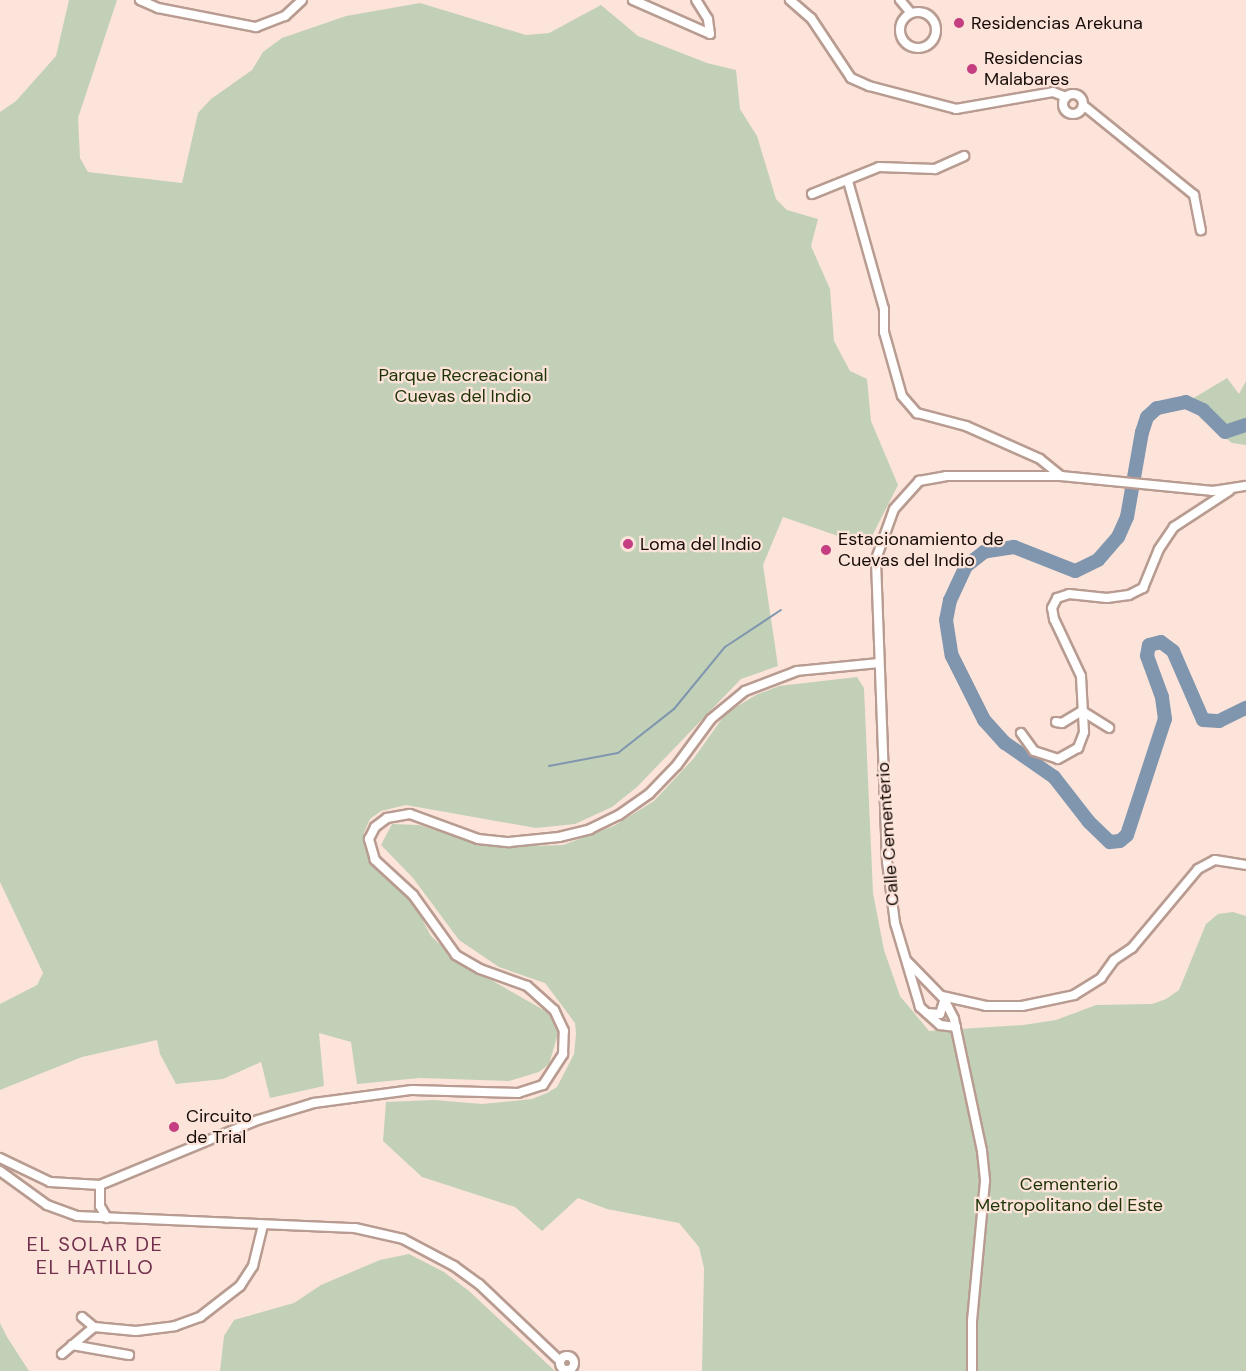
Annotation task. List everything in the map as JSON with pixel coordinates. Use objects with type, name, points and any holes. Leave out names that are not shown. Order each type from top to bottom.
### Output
[{"type":"street","points":[[140,0],[158,8],[256,27],[285,16],[302,0]]},
{"type":"street","points":[[633,0],[710,34],[708,19],[696,0]]},
{"type":"street","points":[[790,0],[811,18],[850,78],[869,86],[956,109],[1053,92],[1066,97],[1078,95],[1083,105],[1194,195],[1201,230]]},
{"type":"street","points":[[900,0],[911,13]]},
{"type":"street","points":[[923,12],[933,19],[935,36],[927,45],[916,48],[902,38],[902,21],[911,13],[923,12]]},
{"type":"street","points":[[1066,97],[1064,107],[1070,114],[1080,112],[1083,105]]},
{"type":"street","points":[[812,194],[879,167],[935,169],[964,156]]},
{"type":"street","points":[[848,181],[884,309],[884,332],[902,396],[917,413],[986,435],[1040,459],[1061,476]]},
{"type":"street","name":"Calle Cementerio","points":[[926,1013],[903,956],[887,861],[876,559],[888,518],[905,493],[919,481],[935,477],[1061,476],[1120,479],[1171,486],[1230,490]]},
{"type":"street","points":[[1021,733],[1034,751],[1058,759],[1068,756],[1078,748],[1083,732],[1081,676],[1054,619],[1052,608],[1057,598],[1069,594],[1107,598],[1128,595],[1143,588],[1159,549],[1174,527],[1230,490],[1246,486]]},
{"type":"street","points":[[0,1158],[50,1182],[100,1185],[258,1120],[314,1103],[412,1090],[518,1093],[543,1084],[563,1054],[564,1032],[555,1010],[528,986],[480,969],[456,955],[413,895],[375,860],[369,839],[375,827],[387,818],[410,814],[478,839],[509,842],[559,837],[590,829],[619,815],[649,794],[677,765],[719,711],[745,691],[797,671],[878,663]]},
{"type":"street","points":[[1056,722],[1062,723],[1082,711]]},
{"type":"street","points":[[1082,711],[1109,728]]},
{"type":"street","points":[[942,997],[986,1006],[1022,1006],[1074,994],[1101,978],[1114,960],[1132,948],[1198,869],[1215,860],[1246,865]]},
{"type":"street","points":[[903,956],[942,997],[956,1027],[985,1181],[972,1321],[972,1371]]},
{"type":"street","points":[[926,1013],[940,1014],[942,997]]},
{"type":"street","points":[[926,1013],[940,1025],[956,1027]]},
{"type":"street","points":[[0,1171],[33,1196],[63,1212],[106,1218],[355,1228],[403,1239],[454,1266],[479,1284],[560,1361]]},
{"type":"street","points":[[100,1185],[100,1206],[106,1218]]},
{"type":"street","points":[[82,1317],[94,1327],[152,1330],[200,1317],[240,1286],[253,1266],[263,1225]]},
{"type":"street","points":[[62,1354],[94,1327]]},
{"type":"street","points":[[72,1345],[129,1355]]},
{"type":"green space","name":"Parque Recreacional Cuevas del Indio","points":[[69,0],[117,0],[78,118],[80,158],[88,172],[182,183],[198,113],[211,99],[252,70],[263,52],[282,38],[346,16],[420,3],[526,35],[549,33],[601,5],[638,36],[707,63],[736,70],[740,109],[757,136],[776,199],[787,210],[818,219],[811,246],[830,289],[834,341],[850,371],[867,379],[871,421],[898,485],[867,546],[783,517],[763,565],[778,666],[741,679],[637,787],[612,807],[575,824],[536,828],[406,805],[381,811],[370,819],[363,835],[368,854],[415,906],[431,936],[456,960],[549,1013],[558,1034],[549,1064],[539,1072],[509,1081],[420,1078],[357,1084],[351,1042],[319,1033],[324,1086],[270,1098],[261,1062],[223,1079],[176,1084],[160,1054],[157,1040],[82,1057],[0,1090],[0,1004],[37,985],[43,973],[0,882],[0,112],[16,101],[56,56]]},
{"type":"green space","points":[[1227,378],[1239,394],[1246,381],[1246,445],[1232,443],[1200,418],[1192,399]]},
{"type":"green space","name":"Cementerio Metropolitano del Este","points":[[857,677],[864,688],[873,893],[884,950],[900,996],[929,1031],[1023,1025],[1056,1020],[1096,1005],[1152,1004],[1166,999],[1179,990],[1206,924],[1218,914],[1233,912],[1246,916],[1246,1371],[702,1371],[704,1268],[699,1247],[679,1223],[607,1209],[578,1198],[542,1231],[515,1207],[422,1177],[383,1141],[386,1102],[434,1100],[482,1104],[532,1099],[547,1093],[557,1087],[574,1054],[576,1034],[575,1023],[545,983],[499,967],[459,940],[413,878],[381,845],[392,824],[419,825],[493,847],[563,845],[614,826],[654,801],[694,758],[726,713],[756,695],[779,686]]},
{"type":"green space","points":[[409,1254],[444,1272],[469,1291],[555,1371],[220,1371],[224,1336],[234,1320],[294,1303],[321,1285],[380,1260]]},
{"type":"green space","points":[[0,1323],[7,1337],[29,1371],[0,1371]]},
{"type":"waterway","points":[[1246,425],[1225,432],[1203,410],[1186,402],[1157,408],[1147,417],[1142,432],[1127,517],[1118,537],[1098,560],[1075,571],[1014,547],[984,552],[966,566],[950,600],[946,620],[952,656],[984,720],[1005,743],[1054,777],[1089,822],[1110,842],[1120,841],[1127,835],[1165,719],[1162,697],[1147,656],[1149,645],[1161,642],[1173,651],[1203,720],[1219,721],[1246,708]]},
{"type":"waterway","points":[[549,766],[618,753],[674,709],[725,647],[781,610]]},
{"type":"place","name":"Residencias Arekuna","points":[[959,23]]},
{"type":"place","name":"Residencias Malabares","points":[[972,69]]},
{"type":"place","name":"Loma del Indio","points":[[628,544]]},
{"type":"place","name":"Estacionamiento de Cuevas del Indio","points":[[826,550]]},
{"type":"place","name":"Circuito de Trial","points":[[174,1127]]},
{"type":"district","name":"EL SOLAR DE EL HATILLO","points":[[95,1256]]}]
